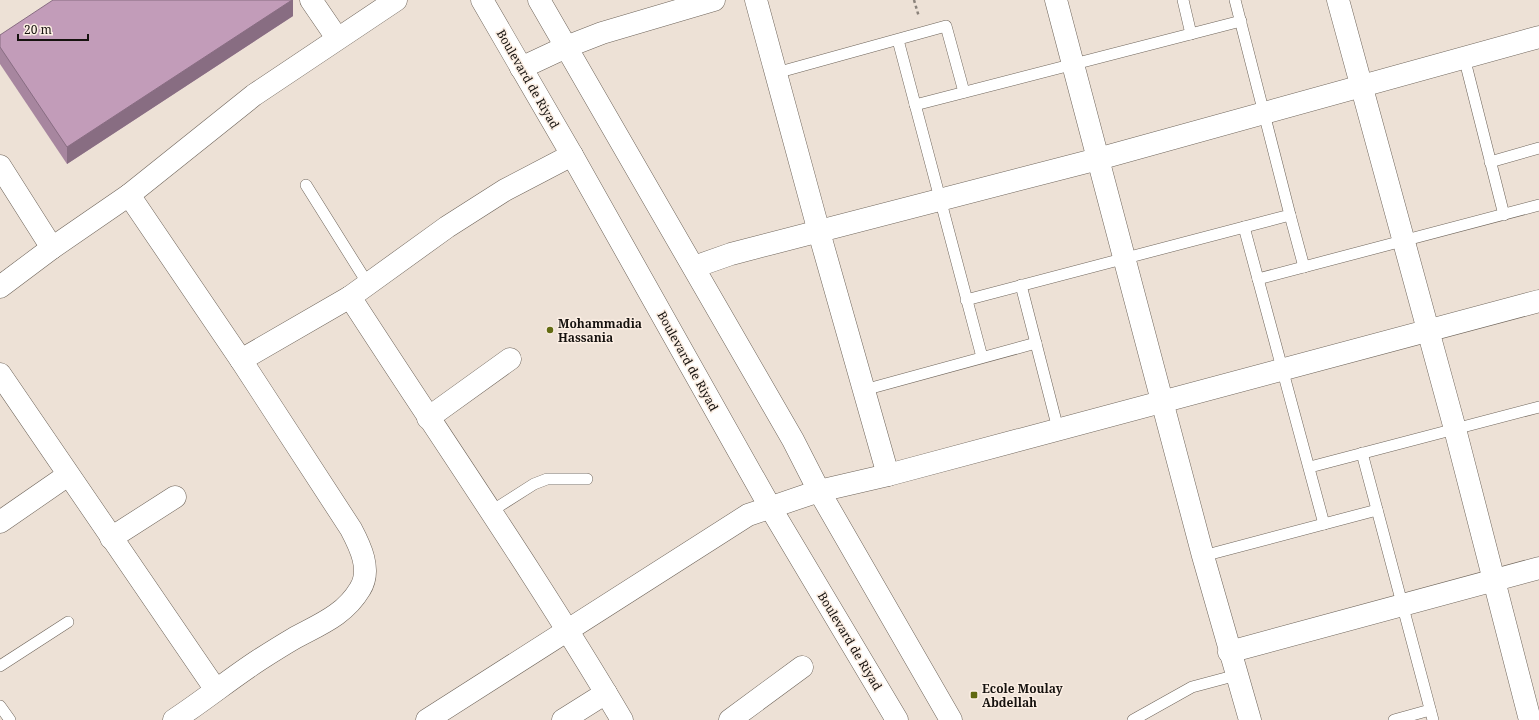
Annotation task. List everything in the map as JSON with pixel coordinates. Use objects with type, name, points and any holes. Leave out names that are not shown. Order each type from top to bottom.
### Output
[{"type":"street","points":[[311,0],[337,38]]},
{"type":"street","points":[[0,287],[52,248],[128,195],[254,95],[337,38],[396,0]]},
{"type":"street","name":"Boulevard de Riyad","points":[[482,0],[572,155],[770,507],[897,720]]},
{"type":"street","points":[[539,0],[793,440],[819,490],[951,720]]},
{"type":"street","points":[[521,68],[566,47],[602,33],[714,0]]},
{"type":"street","points":[[756,0],[819,232],[888,475]]},
{"type":"street","points":[[1056,0],[1203,556],[1229,652],[1250,720]]},
{"type":"street","points":[[1338,0],[1532,713]]},
{"type":"street","points":[[694,267],[731,254],[1098,159],[1539,37]]},
{"type":"street","points":[[241,360],[350,297],[447,227],[505,190],[572,155]]},
{"type":"street","points":[[0,166],[52,248]]},
{"type":"street","points":[[128,195],[241,360],[351,529],[361,548],[365,569],[361,588],[342,611],[323,624],[293,639],[258,661],[174,720]]},
{"type":"street","points":[[350,297],[428,418],[568,629],[622,720]]},
{"type":"street","points":[[427,720],[748,515],[819,490],[888,475],[1162,400],[1539,301]]},
{"type":"street","points":[[428,418],[510,359]]},
{"type":"street","points":[[0,374],[216,690]]},
{"type":"street","points":[[0,522],[68,475]]},
{"type":"street","points":[[111,538],[175,497]]},
{"type":"street","points":[[1229,652],[1539,568]]},
{"type":"street","points":[[730,720],[802,667]]},
{"type":"street","points":[[562,720],[606,693]]},
{"type":"lane","points":[[1183,0],[1191,34]]},
{"type":"lane","points":[[1235,0],[1304,267]]},
{"type":"lane","points":[[915,105],[1073,63],[1241,21]]},
{"type":"lane","points":[[776,73],[946,26],[964,92]]},
{"type":"lane","points":[[898,40],[982,358]]},
{"type":"lane","points":[[1464,57],[1504,215]]},
{"type":"lane","points":[[1490,162],[1539,148]]},
{"type":"lane","points":[[306,185],[368,284]]},
{"type":"lane","points":[[1258,279],[1539,206]]},
{"type":"lane","points":[[966,300],[1290,215]]},
{"type":"lane","points":[[1244,227],[1310,467],[1324,524]]},
{"type":"lane","points":[[1021,285],[1058,429]]},
{"type":"lane","points":[[864,390],[1036,343]]},
{"type":"lane","points":[[1310,467],[1539,407]]},
{"type":"lane","points":[[1362,453],[1432,715],[1394,720]]},
{"type":"lane","points":[[490,512],[534,484],[547,479],[587,479]]},
{"type":"lane","points":[[1203,556],[1377,510]]},
{"type":"lane","points":[[0,666],[68,622]]},
{"type":"lane","points":[[1133,720],[1192,687],[1237,675]]},
{"type":"lane","points":[[0,706],[10,720]]},
{"type":"building","points":[[53,0],[292,0],[67,147],[0,47],[0,35]]},
{"type":"place","name":"Mohammadia Hassania","points":[[550,330]]},
{"type":"place","name":"Ecole Moulay Abdellah","points":[[974,695]]}]
